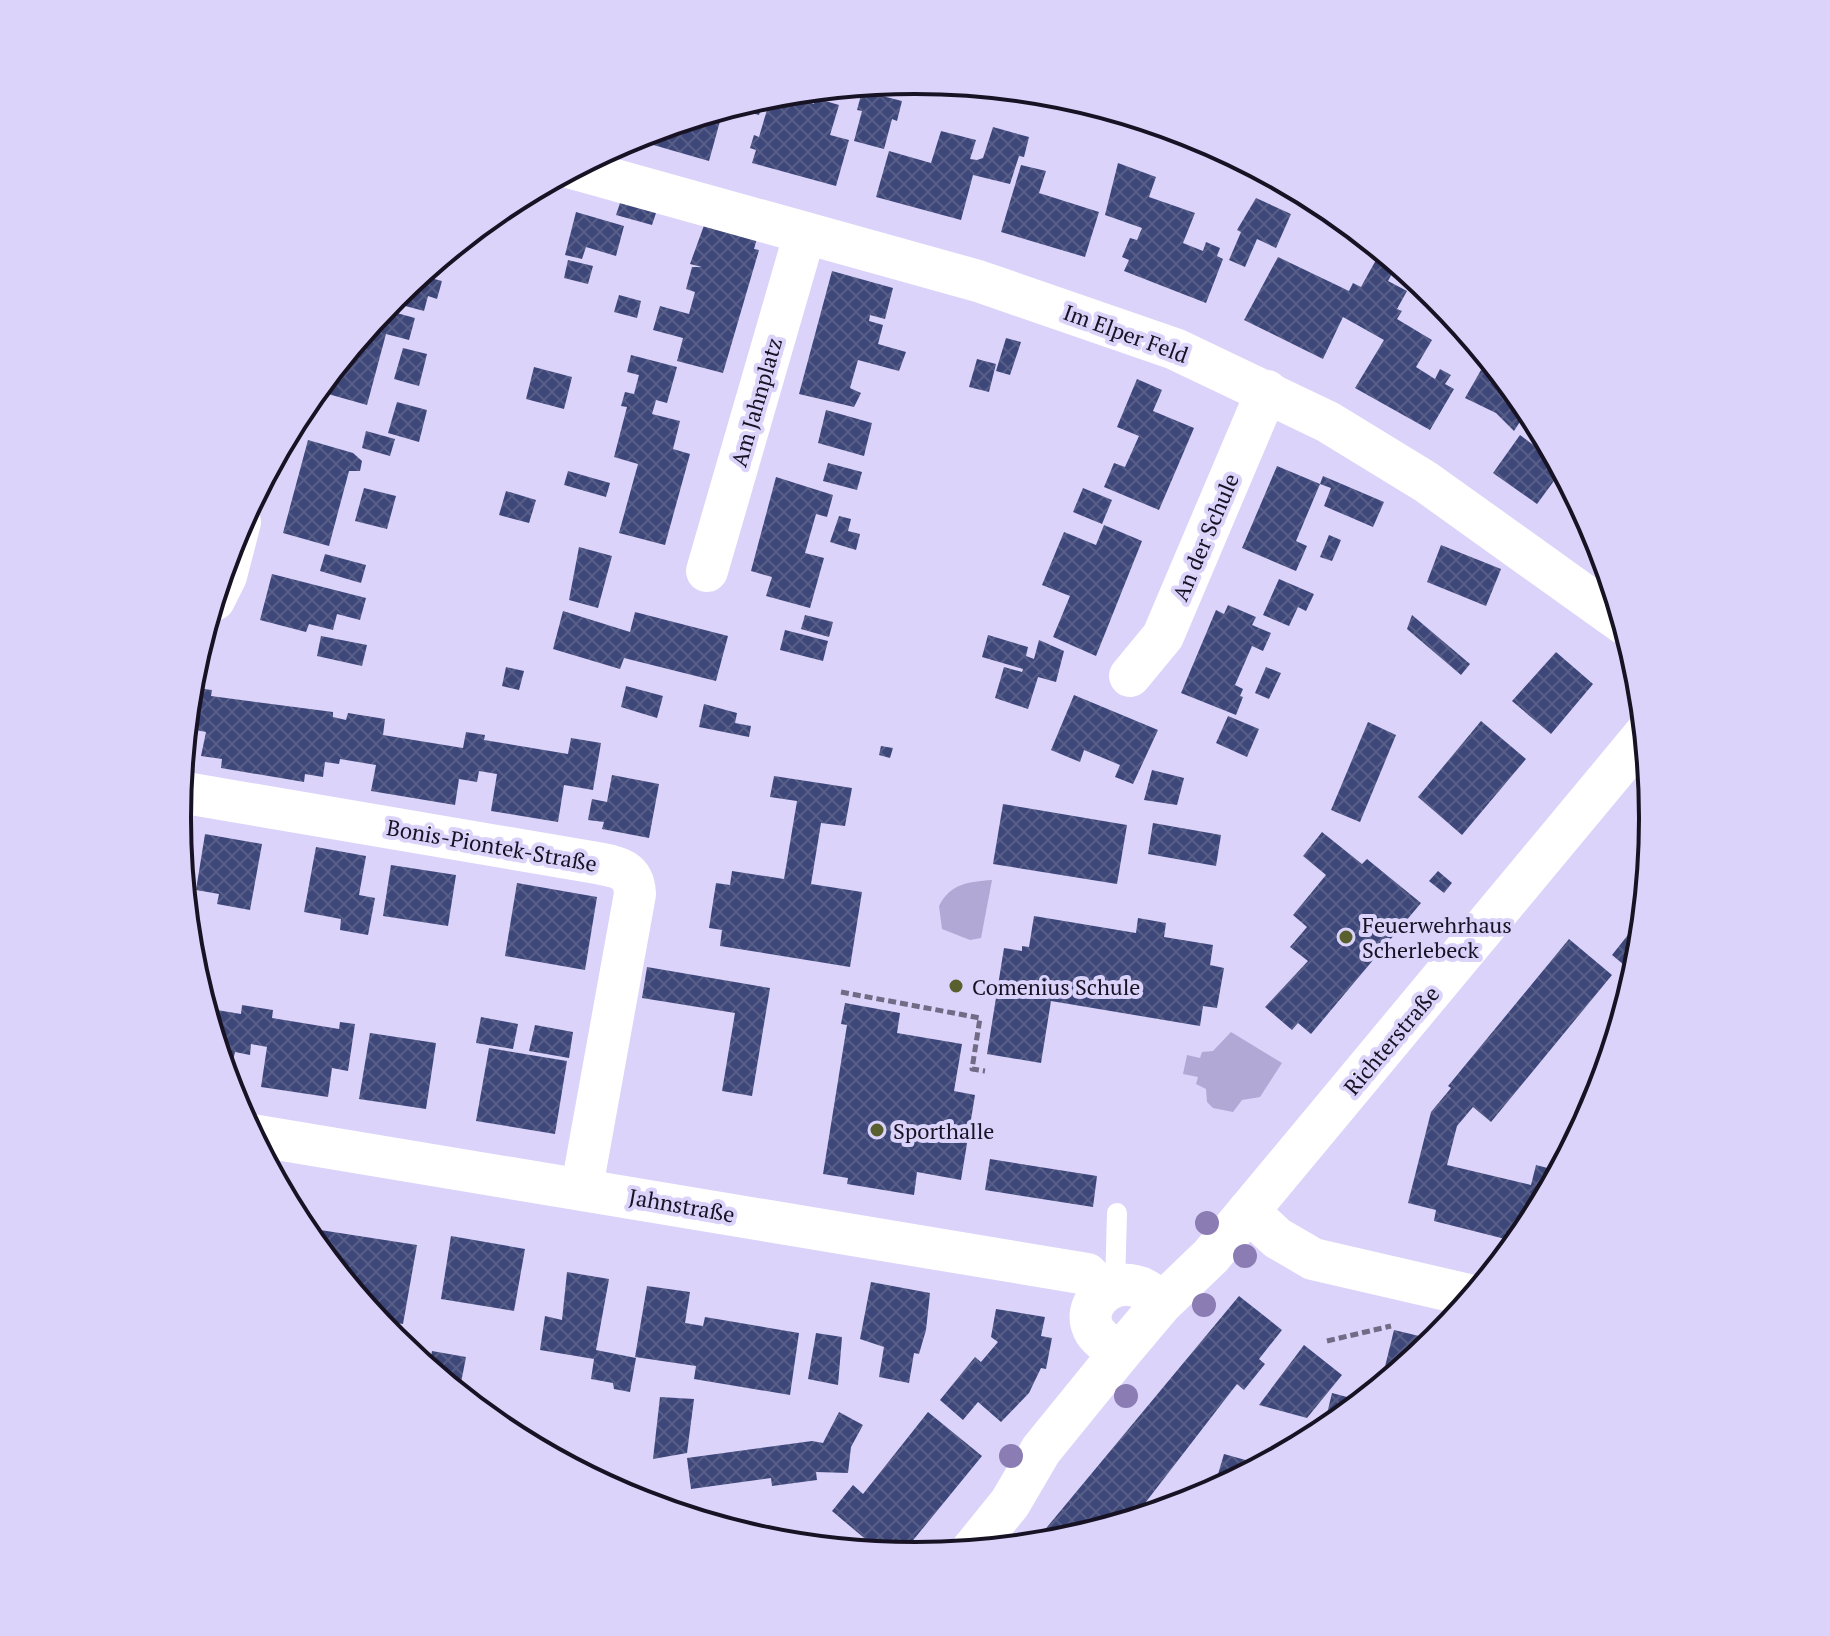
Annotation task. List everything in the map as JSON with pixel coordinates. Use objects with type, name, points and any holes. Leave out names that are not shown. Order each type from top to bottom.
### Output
[{"type":"street","name":"Im Elper Feld","points":[[588,173],[978,281],[1175,349],[1328,422],[1426,482],[1609,613]]},
{"type":"street","name":"Am Jahnplatz","points":[[707,571],[805,233]]},
{"type":"street","name":"An der Schule","points":[[1130,676],[1163,636],[1267,391]]},
{"type":"street","name":"Richterstraße","points":[[981,1538],[1010,1503],[1041,1450],[1119,1354],[1248,1211],[1635,746]]},
{"type":"street","name":"Bonis-Piontek-Straße","points":[[192,794],[597,863],[624,869],[632,877],[635,894],[582,1187]]},
{"type":"street","name":"Jahnstraße","points":[[266,1137],[582,1187],[1087,1274],[1110,1288]]},
{"type":"street","points":[[1248,1211],[1277,1238],[1313,1259],[1461,1293]]},
{"type":"street","points":[[1119,1354],[1095,1332],[1091,1315],[1095,1301],[1110,1288],[1134,1285],[1162,1303]]},
{"type":"lane","points":[[1110,1288],[1117,1213]]},
{"type":"path","points":[[841,992],[980,1018],[972,1069],[985,1071]]},
{"type":"path","points":[[1327,1341],[1391,1326]]},
{"type":"shaded area","points":[[992,880],[981,938],[970,940],[942,929],[939,906],[949,893],[968,883]]},
{"type":"shaded area","points":[[1231,1032],[1282,1063],[1260,1097],[1242,1100],[1233,1112],[1213,1108],[1207,1102],[1206,1089],[1196,1084],[1198,1077],[1183,1074],[1187,1055],[1200,1058],[1202,1052],[1213,1051]]},
{"type":"building","points":[[880,95],[902,101],[897,121],[892,119],[884,149],[854,141],[862,111],[857,110],[861,97]]},
{"type":"building","points":[[821,100],[839,105],[830,135],[849,140],[836,186],[752,163],[756,150],[750,148],[754,135],[759,137],[767,110],[808,102],[814,104],[815,101]]},
{"type":"building","points":[[720,121],[709,161],[650,144]]},
{"type":"building","points":[[993,127],[1029,137],[1024,157],[1019,156],[1010,184],[973,175],[961,220],[876,197],[889,151],[931,163],[941,131],[976,140],[970,159],[977,160],[983,158]]},
{"type":"building","points":[[1118,163],[1156,177],[1149,197],[1195,213],[1183,243],[1203,251],[1206,242],[1220,248],[1217,256],[1223,259],[1206,303],[1124,271],[1129,260],[1122,257],[1130,238],[1137,240],[1142,228],[1105,215]]},
{"type":"building","points":[[1021,165],[1046,171],[1039,193],[1099,212],[1085,257],[1001,232]]},
{"type":"building","points":[[622,197],[658,207],[652,225],[616,215]]},
{"type":"building","points":[[1256,198],[1291,214],[1276,248],[1257,239],[1245,267],[1229,260],[1241,232],[1237,230]]},
{"type":"building","points":[[576,212],[624,226],[616,256],[586,247],[582,259],[565,255]]},
{"type":"building","points":[[706,220],[758,235],[754,249],[759,250],[723,373],[677,361],[683,338],[653,330],[660,306],[689,314],[695,292],[686,289],[692,267],[702,267],[690,264]]},
{"type":"building","points":[[1278,257],[1349,291],[1353,283],[1361,287],[1376,260],[1392,274],[1388,281],[1407,291],[1397,309],[1402,311],[1397,319],[1432,340],[1416,367],[1435,379],[1440,369],[1451,375],[1445,384],[1454,389],[1430,430],[1355,388],[1384,340],[1343,317],[1323,359],[1244,320]]},
{"type":"building","points":[[568,260],[593,266],[588,284],[564,278]]},
{"type":"building","points":[[832,271],[893,288],[885,319],[870,315],[869,321],[883,325],[878,344],[906,352],[899,371],[858,360],[850,388],[861,393],[854,407],[799,394]]},
{"type":"building","points":[[433,279],[442,281],[437,299],[428,296],[424,311],[404,306]]},
{"type":"building","points":[[619,295],[641,301],[637,318],[614,312]]},
{"type":"building","points":[[397,313],[415,318],[409,340],[386,334],[367,405],[329,394]]},
{"type":"building","points":[[1006,338],[1021,342],[1010,375],[996,371]]},
{"type":"building","points":[[403,348],[427,354],[419,386],[394,379]]},
{"type":"building","points":[[631,355],[677,367],[667,403],[656,400],[652,414],[680,421],[673,449],[690,454],[665,545],[619,533],[638,464],[614,457],[627,407],[621,406],[625,392],[634,394],[639,375],[627,372]]},
{"type":"building","points":[[977,359],[996,364],[989,392],[969,387]]},
{"type":"building","points":[[534,367],[572,377],[564,409],[526,399]]},
{"type":"building","points":[[1481,370],[1520,421],[1514,431],[1496,413],[1465,398]]},
{"type":"building","points":[[1137,379],[1162,390],[1153,411],[1194,428],[1159,510],[1104,487],[1114,463],[1125,467],[1139,436],[1117,427]]},
{"type":"building","points":[[397,402],[427,410],[419,442],[388,433]]},
{"type":"building","points":[[826,410],[872,423],[864,456],[818,443]]},
{"type":"building","points":[[366,431],[395,439],[390,456],[362,448]]},
{"type":"building","points":[[1520,435],[1536,447],[1555,480],[1537,504],[1493,473]]},
{"type":"building","points":[[308,440],[353,453],[362,461],[360,471],[349,471],[329,546],[283,533]]},
{"type":"building","points":[[828,463],[862,472],[857,490],[823,481]]},
{"type":"building","points":[[1277,466],[1320,484],[1296,541],[1307,546],[1296,571],[1242,548]]},
{"type":"building","points":[[568,471],[610,483],[606,497],[564,485]]},
{"type":"building","points":[[1323,476],[1384,502],[1373,527],[1324,506],[1331,488],[1320,484]]},
{"type":"building","points":[[776,477],[833,495],[827,517],[816,514],[805,553],[824,558],[810,608],[766,596],[772,577],[751,571]]},
{"type":"building","points":[[364,488],[396,496],[387,529],[355,521]]},
{"type":"building","points":[[1083,488],[1112,500],[1102,524],[1073,512]]},
{"type":"building","points":[[506,491],[536,500],[529,523],[499,515]]},
{"type":"building","points":[[839,516],[851,519],[848,531],[860,534],[856,550],[830,542]]},
{"type":"building","points":[[1104,525],[1142,541],[1096,656],[1053,637],[1070,596],[1042,585],[1064,532],[1096,545]]},
{"type":"building","points":[[1329,535],[1341,540],[1332,561],[1320,557]]},
{"type":"building","points":[[1441,545],[1501,569],[1486,606],[1427,582]]},
{"type":"building","points":[[579,547],[612,556],[598,608],[569,600]]},
{"type":"building","points":[[325,554],[366,565],[361,583],[320,571]]},
{"type":"building","points":[[272,574],[366,598],[360,620],[337,614],[333,630],[309,624],[306,632],[260,620]]},
{"type":"building","points":[[1279,579],[1314,594],[1306,611],[1298,607],[1289,626],[1263,615]]},
{"type":"building","points":[[1228,605],[1256,617],[1252,625],[1271,633],[1263,651],[1252,646],[1235,685],[1243,689],[1236,715],[1181,693],[1216,610],[1224,614]]},
{"type":"building","points":[[563,611],[630,632],[635,612],[728,636],[716,681],[624,658],[620,669],[553,649]]},
{"type":"building","points":[[805,615],[833,622],[829,637],[801,629]]},
{"type":"building","points":[[1412,615],[1470,664],[1461,675],[1407,629]]},
{"type":"building","points":[[785,630],[828,641],[823,661],[780,650]]},
{"type":"building","points":[[988,635],[1028,647],[1026,656],[1034,659],[1039,640],[1064,651],[1056,682],[1038,677],[1028,709],[995,698],[1004,667],[1022,672],[1023,669],[982,657]]},
{"type":"building","points":[[321,636],[367,645],[362,666],[317,656]]},
{"type":"building","points":[[1556,652],[1593,684],[1551,734],[1512,701]]},
{"type":"building","points":[[506,667],[524,671],[519,690],[502,686]]},
{"type":"building","points":[[1266,667],[1281,673],[1269,699],[1255,693]]},
{"type":"building","points":[[626,686],[663,696],[657,718],[621,707]]},
{"type":"building","points":[[203,689],[212,690],[211,696],[333,712],[333,717],[346,720],[348,713],[385,719],[383,735],[463,748],[466,732],[485,735],[484,740],[568,754],[571,738],[601,743],[593,790],[564,785],[558,822],[491,811],[497,774],[479,771],[477,782],[459,779],[455,805],[371,791],[376,765],[340,759],[339,764],[325,762],[323,777],[305,774],[304,782],[221,768],[222,759],[201,756],[206,732],[196,730]]},
{"type":"building","points":[[1074,695],[1158,730],[1133,784],[1115,777],[1120,765],[1084,750],[1080,762],[1051,750]]},
{"type":"building","points":[[704,704],[737,713],[735,723],[751,726],[749,737],[699,727]]},
{"type":"building","points":[[1228,716],[1259,729],[1247,757],[1216,743]]},
{"type":"building","points":[[1481,721],[1526,759],[1462,835],[1418,797]]},
{"type":"building","points":[[1368,722],[1396,735],[1360,822],[1331,810]]},
{"type":"building","points":[[881,746],[893,748],[890,758],[879,755]]},
{"type":"building","points":[[1152,770],[1184,778],[1177,805],[1144,800]]},
{"type":"building","points":[[612,775],[659,784],[649,838],[602,829],[604,822],[588,820],[592,799],[607,802]]},
{"type":"building","points":[[774,776],[852,788],[845,826],[821,823],[811,884],[862,892],[850,967],[720,946],[722,930],[709,928],[716,883],[730,885],[732,871],[784,879],[797,801],[770,797]]},
{"type":"building","points":[[1003,804],[1127,825],[1117,884],[993,864]]},
{"type":"building","points":[[1153,823],[1221,835],[1216,866],[1148,854]]},
{"type":"building","name":"Feuerwehrhaus Scherlebeck","points":[[1322,832],[1362,864],[1367,859],[1421,903],[1311,1034],[1298,1023],[1292,1030],[1265,1007],[1308,961],[1290,947],[1307,927],[1293,915],[1326,875],[1303,856]]},
{"type":"building","points":[[205,834],[262,844],[250,910],[217,904],[219,894],[196,890]]},
{"type":"building","points":[[316,847],[366,856],[359,895],[375,898],[368,935],[340,930],[341,919],[304,912]]},
{"type":"building","points":[[391,865],[456,875],[448,926],[383,916]]},
{"type":"building","points":[[1438,871],[1452,883],[1444,893],[1429,881]]},
{"type":"building","points":[[517,883],[597,897],[585,970],[505,956]]},
{"type":"building","points":[[1034,916],[1136,933],[1138,918],[1166,923],[1164,937],[1213,945],[1210,965],[1224,968],[1217,1008],[1203,1006],[1200,1026],[1051,1001],[1041,1063],[987,1054],[1004,948],[1022,951],[1022,946],[1029,947]]},
{"type":"building","points":[[1630,933],[1624,965],[1612,955]]},
{"type":"building","points":[[1569,939],[1612,975],[1491,1122],[1473,1107],[1457,1126],[1447,1165],[1531,1185],[1536,1165],[1548,1168],[1504,1239],[1434,1221],[1436,1210],[1408,1203],[1431,1112],[1451,1088],[1448,1086]]},
{"type":"building","points":[[647,967],[770,988],[752,1096],[722,1091],[735,1013],[642,998]]},
{"type":"building","name":"Sporthalle","points":[[845,1003],[900,1013],[897,1033],[962,1044],[954,1091],[975,1095],[961,1180],[917,1172],[914,1195],[847,1184],[848,1178],[823,1174],[847,1025],[841,1024]]},
{"type":"building","points":[[242,1005],[273,1010],[272,1018],[339,1029],[340,1022],[355,1024],[348,1071],[332,1068],[328,1097],[261,1087],[267,1047],[251,1044],[250,1055],[235,1052],[233,1061],[217,1010],[241,1014]]},
{"type":"building","points":[[481,1017],[518,1024],[513,1049],[476,1043]]},
{"type":"building","points":[[535,1025],[573,1032],[569,1058],[529,1051]]},
{"type":"building","points":[[370,1033],[436,1043],[426,1109],[359,1099]]},
{"type":"building","points":[[489,1048],[567,1061],[555,1134],[476,1121]]},
{"type":"building","points":[[990,1159],[1097,1176],[1093,1207],[985,1190]]},
{"type":"building","points":[[320,1230],[417,1245],[403,1324],[397,1323],[371,1295]]},
{"type":"building","points":[[451,1236],[525,1249],[514,1311],[441,1299]]},
{"type":"building","points":[[567,1272],[609,1279],[596,1350],[636,1358],[630,1392],[614,1389],[613,1383],[591,1379],[594,1359],[540,1350],[545,1316],[562,1320]]},
{"type":"building","points":[[871,1282],[930,1293],[926,1330],[919,1354],[914,1353],[909,1383],[879,1377],[884,1347],[860,1339]]},
{"type":"building","points":[[647,1286],[690,1292],[685,1323],[703,1326],[705,1317],[799,1333],[790,1395],[694,1379],[696,1366],[635,1357]]},
{"type":"building","points":[[1239,1296],[1282,1330],[1259,1359],[1265,1364],[1244,1390],[1237,1384],[1143,1505],[1045,1530]]},
{"type":"building","points":[[996,1309],[1045,1317],[1041,1336],[1052,1338],[1046,1369],[1041,1368],[1029,1393],[1001,1422],[978,1402],[963,1420],[940,1400],[975,1357],[981,1362],[998,1342],[991,1337]]},
{"type":"building","points":[[1394,1330],[1420,1336],[1392,1362],[1385,1368]]},
{"type":"building","points":[[816,1333],[842,1337],[838,1385],[808,1379]]},
{"type":"building","points":[[1304,1345],[1342,1375],[1307,1418],[1259,1405]]},
{"type":"building","points":[[432,1351],[466,1357],[461,1381],[438,1362],[431,1356]]},
{"type":"building","points":[[1332,1393],[1348,1397],[1327,1413]]},
{"type":"building","points":[[660,1397],[694,1399],[687,1453],[653,1459]]},
{"type":"building","points":[[839,1412],[863,1425],[851,1447],[848,1473],[816,1472],[817,1480],[772,1486],[771,1478],[691,1489],[687,1458],[812,1441],[823,1443]]},
{"type":"building","points":[[928,1412],[982,1456],[912,1542],[866,1540],[832,1511],[853,1485],[863,1494]]},
{"type":"building","points":[[1224,1454],[1247,1461],[1235,1467],[1218,1475]]},
{"type":"place","name":"Feuerwehrhaus Scherlebeck","points":[[1346,937]]},
{"type":"place","name":"Comenius Schule","points":[[956,986]]},
{"type":"place","name":"Sporthalle","points":[[877,1130]]}]
